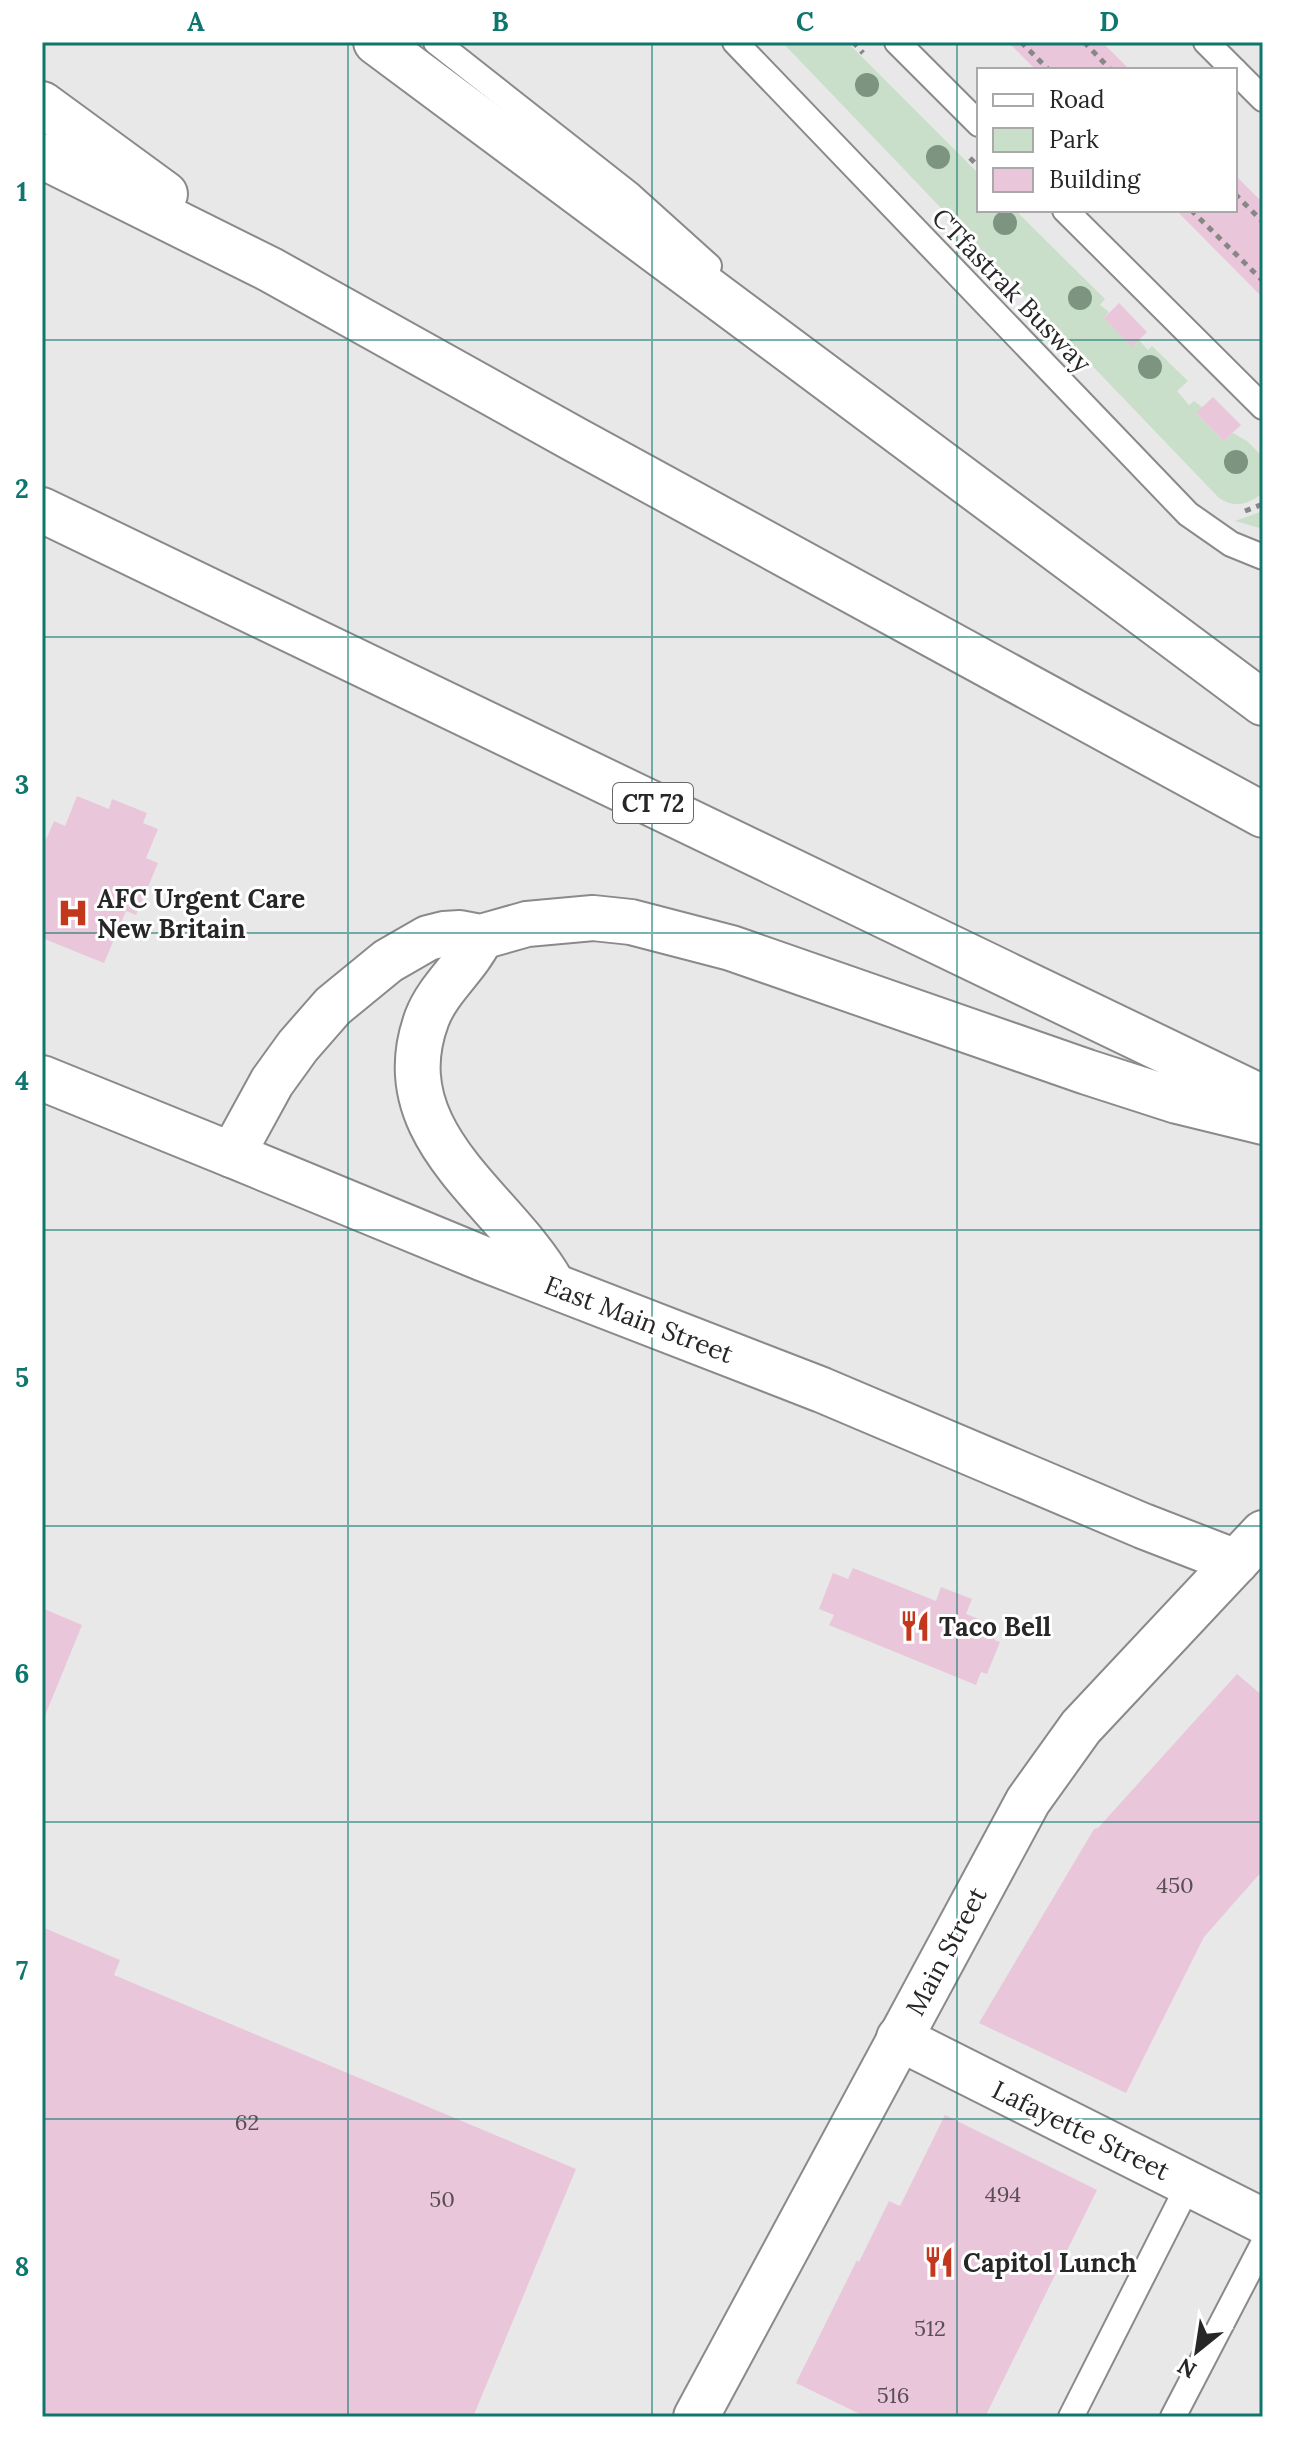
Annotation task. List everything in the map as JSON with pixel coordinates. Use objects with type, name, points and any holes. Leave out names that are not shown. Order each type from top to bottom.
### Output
[{"type":"main road","points":[[376,42],[1263,703]]},
{"type":"main road","points":[[42,104],[271,270]]},
{"type":"main road","points":[[42,156],[271,270],[1263,815]]},
{"type":"main road","name":"CT 72","points":[[42,510],[1263,1098]]},
{"type":"main road","points":[[232,1155],[272,1082],[320,1019],[360,981],[395,956],[428,938],[460,933],[481,937],[527,924],[593,918],[670,930],[731,948],[1087,1072],[1205,1109],[1263,1122]]},
{"type":"main road","points":[[481,937],[472,955],[446,984],[430,1011],[420,1043],[418,1082],[423,1105],[446,1150],[542,1265],[553,1285]]},
{"type":"main road","name":"East Main Street","points":[[42,1078],[553,1285],[822,1390],[1150,1529],[1250,1548]]},
{"type":"main road","name":"Main Street","points":[[696,2417],[1001,1848],[1044,1776],[1104,1702],[1250,1548]]},
{"type":"main road","name":"Lafayette Street","points":[[899,2038],[1263,2221]]},
{"type":"lane","points":[[436,42],[629,194],[863,405]]},
{"type":"lane","name":"CTfastrak Busway","points":[[735,42],[1188,514],[1231,544],[1263,557]]},
{"type":"lane","points":[[897,42],[977,122]]},
{"type":"lane","points":[[1206,42],[1231,68]]},
{"type":"lane","points":[[1237,74],[1263,99]]},
{"type":"lane","points":[[1067,212],[1263,407]]},
{"type":"lane","points":[[1071,2417],[1189,2184]]},
{"type":"lane","points":[[1173,2417],[1263,2244]]},
{"type":"path","points":[[1021,42],[1047,68]]},
{"type":"path","points":[[1084,42],[1109,68]]},
{"type":"path","points":[[1237,196],[1263,222]]},
{"type":"path","points":[[1193,212],[1263,281]]},
{"type":"green space","points":[[782,42],[847,42],[977,172],[977,212],[1017,212],[1105,299],[1100,305],[1109,312],[1104,318],[1132,346],[1139,340],[1148,350],[1152,346],[1188,381],[1177,391],[1189,405],[1194,401],[1202,407],[1197,414],[1224,441],[1233,433],[1247,441],[1263,457],[1263,493],[1242,504],[1219,498]]},
{"type":"green space","points":[[1263,511],[1263,529],[1235,521]]},
{"type":"building","points":[[1008,42],[1102,42],[1128,68],[1034,68]]},
{"type":"building","points":[[1237,177],[1263,203],[1263,298],[1178,212],[1237,212]]},
{"type":"building","points":[[1119,303],[1147,332],[1132,347],[1104,318]]},
{"type":"building","points":[[1213,397],[1241,425],[1224,441],[1196,413]]},
{"type":"building","points":[[77,796],[109,809],[112,799],[147,813],[143,823],[158,829],[146,858],[158,863],[136,915],[126,911],[104,963],[42,938],[42,849],[54,821],[65,826]]},
{"type":"building","name":"Taco Bell","points":[[853,1568],[936,1601],[941,1587],[972,1599],[966,1614],[1000,1627],[994,1640],[1000,1642],[987,1674],[981,1672],[976,1685],[829,1625],[834,1615],[819,1609],[833,1573],[848,1579]]},
{"type":"building","points":[[42,1608],[82,1625],[42,1723]]},
{"type":"building","points":[[1237,1674],[1263,1696],[1263,1870],[1204,1937],[1126,2093],[979,2023],[1094,1829]]},
{"type":"building","points":[[42,1927],[120,1960],[114,1975],[576,2169],[473,2417],[42,2417]]},
{"type":"building","points":[[945,2115],[1097,2190],[985,2417],[866,2417],[796,2383],[889,2201],[900,2206]]},
{"type":"place","name":"AFC Urgent Care New Britain","points":[[73,913]]},
{"type":"place","name":"Taco Bell","points":[[915,1626]]},
{"type":"place","name":"Capitol Lunch","points":[[939,2262]]}]
